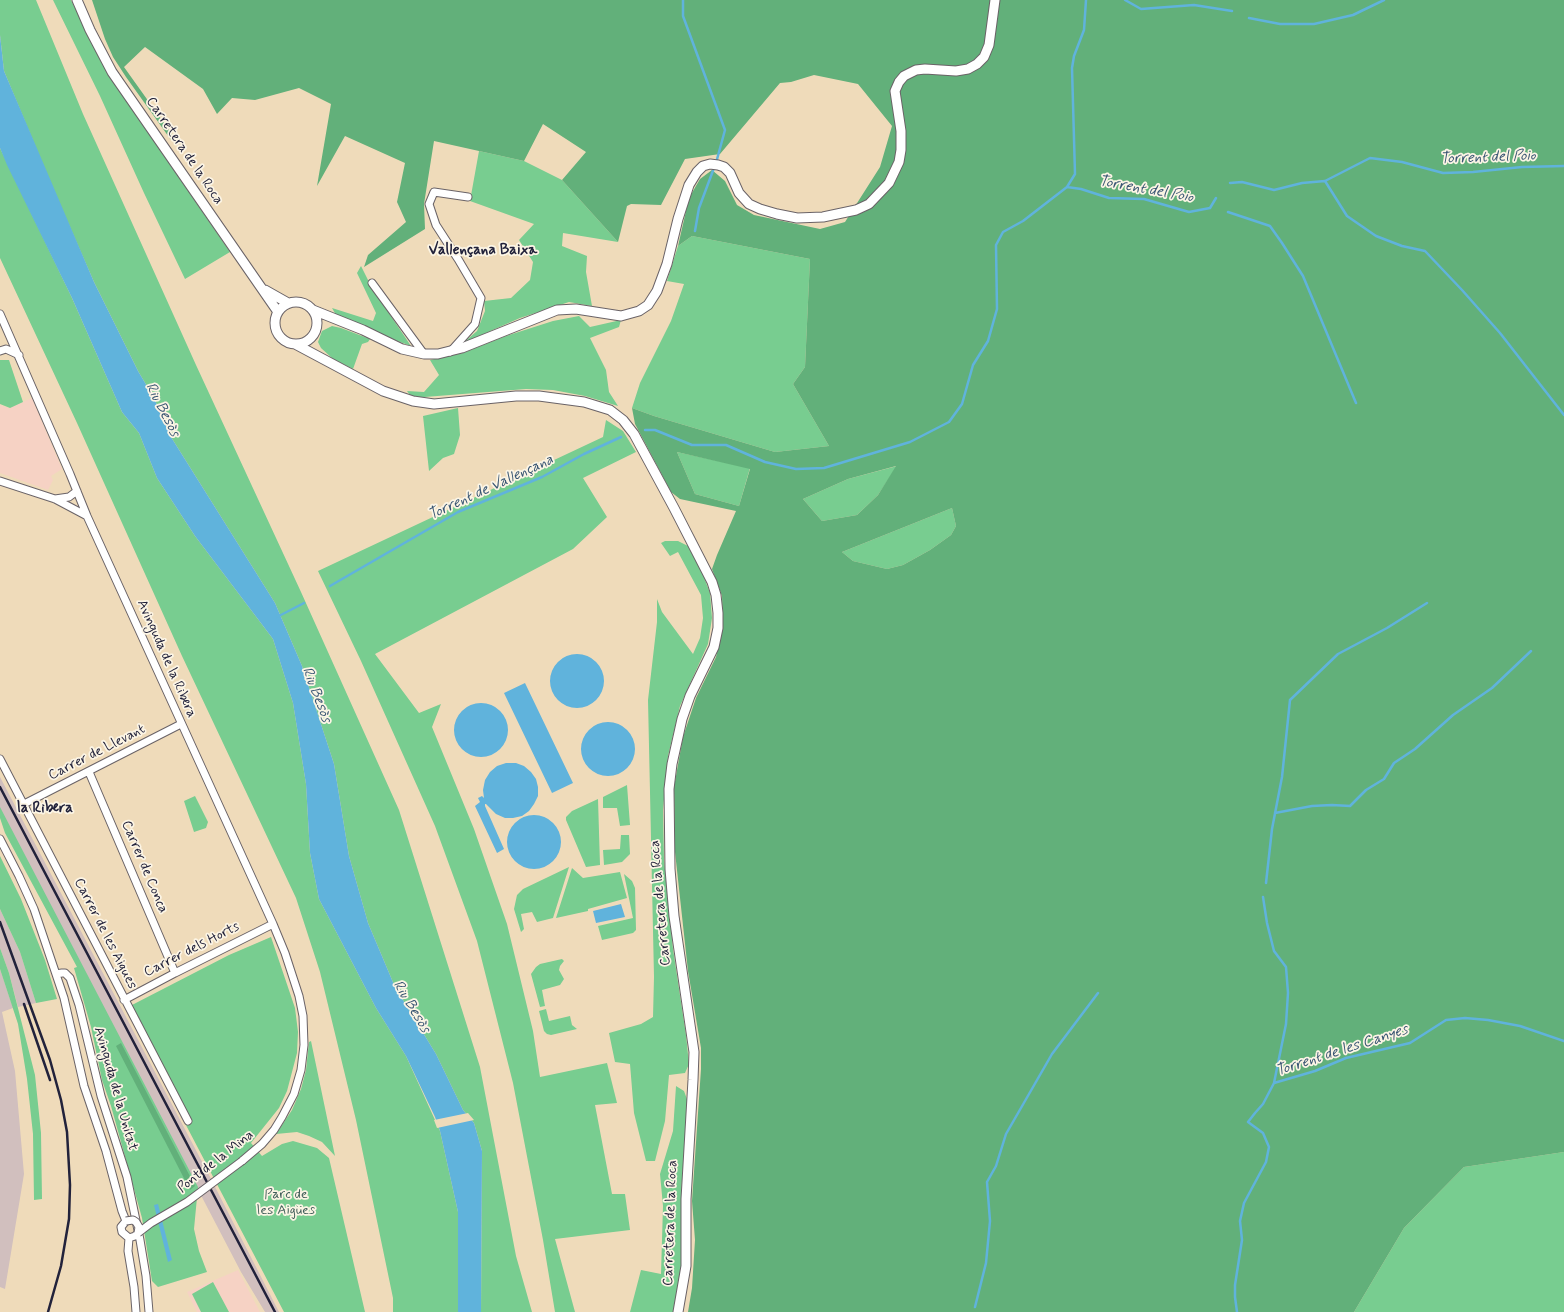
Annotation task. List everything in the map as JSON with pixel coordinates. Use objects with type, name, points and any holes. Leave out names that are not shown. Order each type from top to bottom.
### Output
[{"type":"street","name":"Carretera de la Roca","points":[[77,0],[90,30],[112,72],[278,312]]},
{"type":"street","points":[[313,310],[363,330],[402,349],[424,354],[450,352],[474,344],[557,310],[576,309],[621,316],[639,311],[648,305],[657,291],[667,264],[678,219],[689,185],[697,172],[703,166],[710,164],[724,167],[730,173],[739,193],[749,204],[777,214],[797,218],[823,217],[856,210],[869,204],[889,183],[899,162],[901,150],[901,131],[895,91],[899,82],[904,76],[916,70],[925,69],[956,71],[968,69],[977,64],[984,57],[989,45],[995,0]]},
{"type":"street","points":[[450,352],[475,324],[481,298],[436,225],[429,204],[434,192],[468,197]]},
{"type":"street","points":[[372,283],[424,354]]},
{"type":"street","points":[[261,287],[288,304]]},
{"type":"street","points":[[295,344],[310,338],[314,333],[317,324],[316,315],[313,310],[302,302],[288,304],[278,312],[275,321],[277,331],[286,341],[316,354]]},
{"type":"street","name":"Avinguda de la Ribera","points":[[1,319],[19,354],[77,491],[86,516],[273,924],[285,953],[299,996],[303,1016]]},
{"type":"street","points":[[317,324],[337,320]]},
{"type":"street","points":[[310,338],[316,354]]},
{"type":"street","points":[[0,351],[6,349],[19,354]]},
{"type":"street","name":"Carretera de la Roca","points":[[316,354],[326,361],[383,391],[414,401],[434,404],[516,396],[539,396],[584,402],[610,410],[623,420],[634,434],[712,582],[716,595],[718,628],[714,647],[690,696],[682,719],[672,764],[669,789],[670,869],[674,916],[694,1052],[686,1199],[686,1266],[678,1312]]},
{"type":"street","points":[[0,481],[55,500],[86,516]]},
{"type":"street","points":[[55,500],[69,497],[77,491]]},
{"type":"street","name":"Carrer de Llevant","points":[[24,804],[181,724]]},
{"type":"street","name":"Carrer de les Aigues","points":[[0,759],[188,1121]]},
{"type":"street","name":"Carrer de Conca","points":[[89,772],[175,973]]},
{"type":"street","name":"Avinguda de la Unitat","points":[[0,839],[31,902],[67,1007],[84,1086],[109,1162],[126,1221],[122,1224],[121,1230],[123,1235],[129,1238],[128,1247],[136,1312]]},
{"type":"street","name":"Carrer dels Horts","points":[[124,1000],[273,924]]},
{"type":"street","name":"Avinguda de la Unitat","points":[[56,974],[62,972],[70,978],[101,1096],[125,1170],[140,1240],[146,1276],[149,1312]]},
{"type":"street","name":"Pont de la Mina","points":[[151,1223],[187,1202],[242,1161],[262,1144],[274,1130],[294,1094],[303,1058],[303,1016]]},
{"type":"street","points":[[126,1221],[133,1220],[138,1224],[138,1233]]},
{"type":"street","points":[[138,1224],[151,1223]]},
{"type":"street","points":[[129,1238],[135,1236],[151,1223]]},
{"type":"shaded area","points":[[32,398],[62,469],[51,476],[53,480],[48,490],[0,473],[0,405],[9,408]]},
{"type":"shaded area","points":[[0,777],[209,1175],[279,1312],[265,1312],[241,1272],[0,810]]},
{"type":"shaded area","points":[[0,909],[20,952],[36,1003],[18,1007],[9,973],[0,948]]},
{"type":"shaded area","points":[[0,969],[13,1008],[2,1012],[15,1071],[24,1174],[5,1289],[0,1287]]},
{"type":"shaded area","points":[[238,1270],[260,1312],[197,1312],[187,1292]]},
{"type":"green space","points":[[0,0],[36,0],[83,114],[399,810],[480,1067],[516,1256],[532,1312],[481,1312],[482,1151],[474,1123],[463,1110],[436,1054],[395,987],[368,923],[349,856],[334,764],[302,666],[275,603],[171,437],[154,398],[138,371],[94,282],[52,186],[4,71],[0,35]]},
{"type":"green space","points":[[53,0],[71,0],[108,74],[230,252],[185,279],[100,96]]},
{"type":"green space","points":[[92,0],[1564,0],[1564,1152],[1464,1167],[1404,1228],[1354,1312],[688,1312],[692,1288],[695,1240],[692,1201],[701,1069],[701,1048],[688,971],[675,852],[674,787],[683,737],[696,698],[716,657],[723,628],[722,596],[712,569],[736,511],[680,499],[671,492],[635,424],[632,408],[775,452],[829,446],[793,384],[805,367],[810,259],[692,236],[678,246],[689,198],[700,179],[712,170],[725,181],[737,205],[754,215],[820,229],[845,222],[880,167],[892,126],[858,84],[814,75],[791,82],[780,83],[720,154],[685,159],[661,205],[631,204],[627,206],[618,242],[562,180],[586,152],[543,124],[524,161],[434,141],[424,204],[425,229],[364,267],[368,255],[406,222],[397,202],[405,163],[345,136],[317,186],[331,104],[299,88],[255,100],[232,98],[217,114],[203,89],[145,47],[124,67],[174,137],[171,140],[126,77],[113,57],[105,39]],"holes":[[[677,452],[750,469],[739,506],[695,494]],[[896,466],[878,495],[857,515],[822,521],[803,499],[848,479]],[[952,508],[956,526],[951,535],[930,550],[903,565],[887,569],[853,561],[842,552]]]},
{"type":"green space","points":[[0,148],[72,298],[122,412],[139,433],[157,478],[195,536],[273,639],[293,703],[306,784],[310,853],[319,899],[376,1008],[406,1056],[440,1131],[458,1212],[458,1312],[393,1312],[393,1298],[356,1120],[320,972],[296,898],[182,656],[77,423],[0,258]]},
{"type":"green space","points":[[479,151],[524,161],[562,180],[618,242],[563,233],[562,246],[587,256],[586,272],[592,306],[569,302],[520,318],[463,343],[477,331],[485,311],[484,301],[511,298],[530,280],[533,262],[519,240],[534,224],[470,201]]},
{"type":"green space","points":[[692,236],[810,259],[805,367],[793,384],[829,446],[775,452],[632,408],[640,383],[671,321],[684,284],[667,281],[678,246]]},
{"type":"green space","points":[[361,266],[372,288],[411,346],[336,315],[332,308],[373,321],[376,313],[357,273]]},
{"type":"green space","points":[[579,316],[590,327],[621,320],[619,327],[590,338],[606,370],[609,392],[618,406],[585,396],[553,390],[526,389],[412,398],[407,391],[424,392],[439,375],[430,360],[463,353],[506,336],[553,321]]},
{"type":"green space","points":[[332,326],[370,339],[368,342],[362,344],[353,369],[333,359],[321,348],[318,342],[322,331]]},
{"type":"green space","points":[[0,360],[9,360],[23,402],[10,408],[0,404]]},
{"type":"green space","points":[[458,408],[460,435],[454,454],[443,458],[429,471],[423,416]]},
{"type":"green space","points":[[606,420],[623,431],[636,452],[583,478],[607,517],[573,549],[375,654],[419,713],[441,704],[432,727],[474,829],[507,924],[533,1031],[540,1077],[607,1063],[617,1103],[595,1105],[612,1194],[625,1194],[630,1230],[555,1239],[575,1312],[555,1312],[513,1083],[477,941],[435,826],[361,661],[318,571],[603,437]]},
{"type":"green space","points":[[677,452],[750,468],[739,506],[695,494]]},
{"type":"green space","points":[[897,466],[878,495],[857,515],[822,521],[803,499],[848,479]]},
{"type":"green space","points":[[952,508],[956,526],[951,535],[930,550],[903,565],[887,569],[853,561],[842,552]]},
{"type":"green space","points":[[665,541],[678,541],[688,546],[702,572],[710,593],[712,618],[708,644],[680,706],[668,756],[663,810],[664,860],[673,949],[689,1064],[685,1073],[669,1075],[665,1121],[655,1161],[646,1161],[634,1113],[630,1064],[615,1062],[609,1033],[641,1024],[653,1017],[654,977],[648,700],[657,622],[657,599],[662,612],[693,654],[700,638],[703,618],[701,595],[678,552],[670,556],[661,543]]},
{"type":"green space","points":[[627,785],[630,825],[620,826],[617,808],[603,808],[603,797]]},
{"type":"green space","points":[[195,796],[208,822],[206,828],[194,832],[184,801]]},
{"type":"green space","points":[[598,799],[600,865],[586,867],[566,817],[572,811]]},
{"type":"green space","points":[[0,807],[198,1187],[194,1229],[199,1251],[207,1272],[158,1287],[152,1281],[142,1218],[111,1106],[102,1080],[91,1027],[74,968],[77,967],[5,833],[0,818]]},
{"type":"green space","points":[[621,835],[629,835],[630,854],[622,862],[604,865],[603,850],[620,849]]},
{"type":"green space","points":[[0,856],[21,899],[45,960],[57,999],[36,1003],[20,952],[0,909]]},
{"type":"green space","points":[[569,867],[553,918],[537,922],[532,912],[521,914],[524,929],[521,932],[514,909],[517,895],[523,889]]},
{"type":"green space","points":[[572,868],[583,878],[620,872],[627,898],[588,909],[588,911],[556,918]]},
{"type":"green space","points":[[624,874],[632,881],[635,888],[636,930],[633,933],[602,940],[598,926],[633,918]]},
{"type":"green space","name":"Parc de les Aigües","points":[[271,937],[295,1008],[298,1032],[297,1053],[287,1091],[279,1108],[251,1143],[262,1156],[282,1144],[293,1141],[317,1148],[329,1158],[365,1312],[284,1312],[166,1087],[174,1087],[132,1005],[229,955]]},
{"type":"green space","points":[[0,948],[9,973],[35,1075],[41,1133],[42,1199],[34,1200],[33,1134],[27,1079],[18,1024],[0,969]]},
{"type":"green space","points":[[562,959],[564,961],[559,970],[564,979],[560,985],[542,990],[545,1006],[540,1007],[531,974],[540,964]]},
{"type":"green space","points":[[546,1009],[549,1021],[570,1016],[572,1025],[577,1029],[551,1035],[547,1034],[544,1031],[539,1011]]},
{"type":"green space","points":[[311,1041],[335,1156],[322,1142],[309,1136],[297,1132],[276,1134],[292,1110],[301,1089],[306,1070],[309,1042]]},
{"type":"green space","points":[[121,1043],[195,1186],[190,1190],[116,1046]]},
{"type":"green space","points":[[676,1086],[684,1091],[688,1102],[681,1193],[682,1267],[673,1312],[630,1312],[641,1270],[661,1274],[663,1206],[660,1174],[673,1131]]},
{"type":"green space","points":[[1564,1152],[1564,1312],[1354,1312],[1404,1228],[1464,1167]]},
{"type":"green space","points":[[213,1282],[229,1312],[201,1312],[192,1294]]},
{"type":"water","points":[[0,35],[4,71],[94,282],[138,371],[154,398],[171,437],[275,603],[302,666],[334,764],[349,856],[368,923],[395,987],[436,1054],[463,1110],[474,1123],[482,1151],[481,1312],[458,1312],[458,1212],[440,1131],[435,1117],[406,1056],[376,1008],[319,899],[310,853],[306,784],[293,703],[273,639],[195,536],[157,478],[139,433],[122,412],[72,298],[7,165],[0,148]]},
{"type":"water","points":[[572,654],[582,654],[592,658],[600,666],[604,676],[604,686],[600,696],[592,704],[582,708],[572,708],[562,704],[554,696],[550,686],[550,676],[554,666],[562,658]]},
{"type":"water","points":[[525,683],[573,783],[552,793],[504,693]]},
{"type":"water","points":[[476,703],[486,703],[496,707],[504,715],[508,725],[508,735],[504,745],[496,753],[486,757],[476,757],[466,753],[458,745],[454,735],[454,725],[458,715],[466,707]]},
{"type":"water","points":[[603,722],[613,722],[623,726],[631,734],[635,744],[635,754],[631,764],[623,772],[613,776],[603,776],[593,772],[585,764],[581,754],[581,744],[585,734],[593,726]]},
{"type":"water","points":[[506,763],[516,763],[524,766],[531,772],[536,779],[538,796],[529,811],[522,816],[513,818],[505,818],[496,814],[485,804],[504,849],[497,853],[475,806],[480,802],[478,798],[482,796],[484,798],[483,790],[485,780],[490,772],[497,766]]},
{"type":"water","points":[[529,815],[539,815],[549,819],[557,827],[561,837],[561,847],[557,857],[549,865],[539,869],[529,869],[519,865],[511,857],[507,847],[507,837],[511,827],[519,819]]},
{"type":"water","points":[[621,904],[625,917],[596,923],[593,911]]},
{"type":"water","points":[[158,1204],[172,1260],[168,1262],[154,1205]]},
{"type":"pier","points":[[468,1113],[474,1120],[437,1128],[434,1120]]},
{"type":"waterway","points":[[683,0],[683,16],[725,130],[716,163]]},
{"type":"waterway","name":"Torrent de Vallençana","points":[[645,430],[655,430],[692,445],[726,445],[765,462],[796,469],[824,468],[910,442],[949,422],[962,404],[973,365],[988,341],[997,309],[996,245],[1003,232],[1023,221],[1067,187],[1075,174],[1072,68],[1074,56],[1084,30],[1086,0]]},
{"type":"waterway","points":[[1125,0],[1141,9],[1194,5],[1232,11]]},
{"type":"waterway","points":[[1249,18],[1280,24],[1314,24],[1353,15],[1384,0]]},
{"type":"waterway","name":"Torrent del Poio","points":[[1230,183],[1242,182],[1274,190],[1302,183],[1325,181],[1370,158],[1402,162],[1443,173],[1473,172],[1522,167],[1564,166]]},
{"type":"waterway","points":[[695,231],[699,208],[714,168]]},
{"type":"waterway","points":[[1325,181],[1347,216],[1376,236],[1402,246],[1425,251],[1500,333],[1564,415]]},
{"type":"waterway","name":"Torrent del Poio","points":[[1067,187],[1081,189],[1109,198],[1144,199],[1189,212],[1210,208],[1216,198]]},
{"type":"waterway","points":[[1228,212],[1270,226],[1282,243],[1303,276],[1356,403]]},
{"type":"waterway","name":"Torrent de Vallençana","points":[[330,586],[458,512],[542,477],[584,454],[621,437]]},
{"type":"waterway","name":"Torrent de Vallençana","points":[[277,617],[304,603]]},
{"type":"waterway","points":[[1266,883],[1272,829],[1282,777],[1290,700],[1338,654],[1387,628],[1427,603]]},
{"type":"waterway","points":[[1275,813],[1312,806],[1350,806],[1366,790],[1384,779],[1394,763],[1415,749],[1453,715],[1492,688],[1531,651]]},
{"type":"waterway","points":[[1263,897],[1267,923],[1274,951],[1286,967],[1288,993],[1286,1024],[1274,1083]]},
{"type":"waterway","points":[[975,1307],[986,1263],[990,1221],[987,1182],[996,1166],[1006,1134],[1052,1054],[1098,993]]},
{"type":"waterway","name":"Torrent de les Canyes","points":[[1237,1312],[1235,1285],[1242,1240],[1240,1221],[1244,1203],[1266,1162],[1269,1147],[1263,1133],[1248,1122],[1263,1104],[1274,1083],[1315,1071],[1346,1058],[1410,1043],[1446,1020],[1465,1018],[1488,1020],[1520,1026],[1564,1041]]},
{"type":"railway","points":[[0,787],[275,1312]]},
{"type":"railway","points":[[0,922],[50,1060],[61,1100],[67,1132],[70,1185],[69,1219],[61,1266],[48,1312]]},
{"type":"railway","points":[[24,1004],[50,1080]]},
{"type":"district","name":"Vallençana Baixa","points":[[483,251]]},
{"type":"district","name":"la Ribera","points":[[45,809]]},
{"type":"water label","name":"Riu Besòs","points":[[162,410]]},
{"type":"water label","name":"Riu Besòs","points":[[316,695]]},
{"type":"water label","name":"Riu Besòs","points":[[411,1007]]}]
